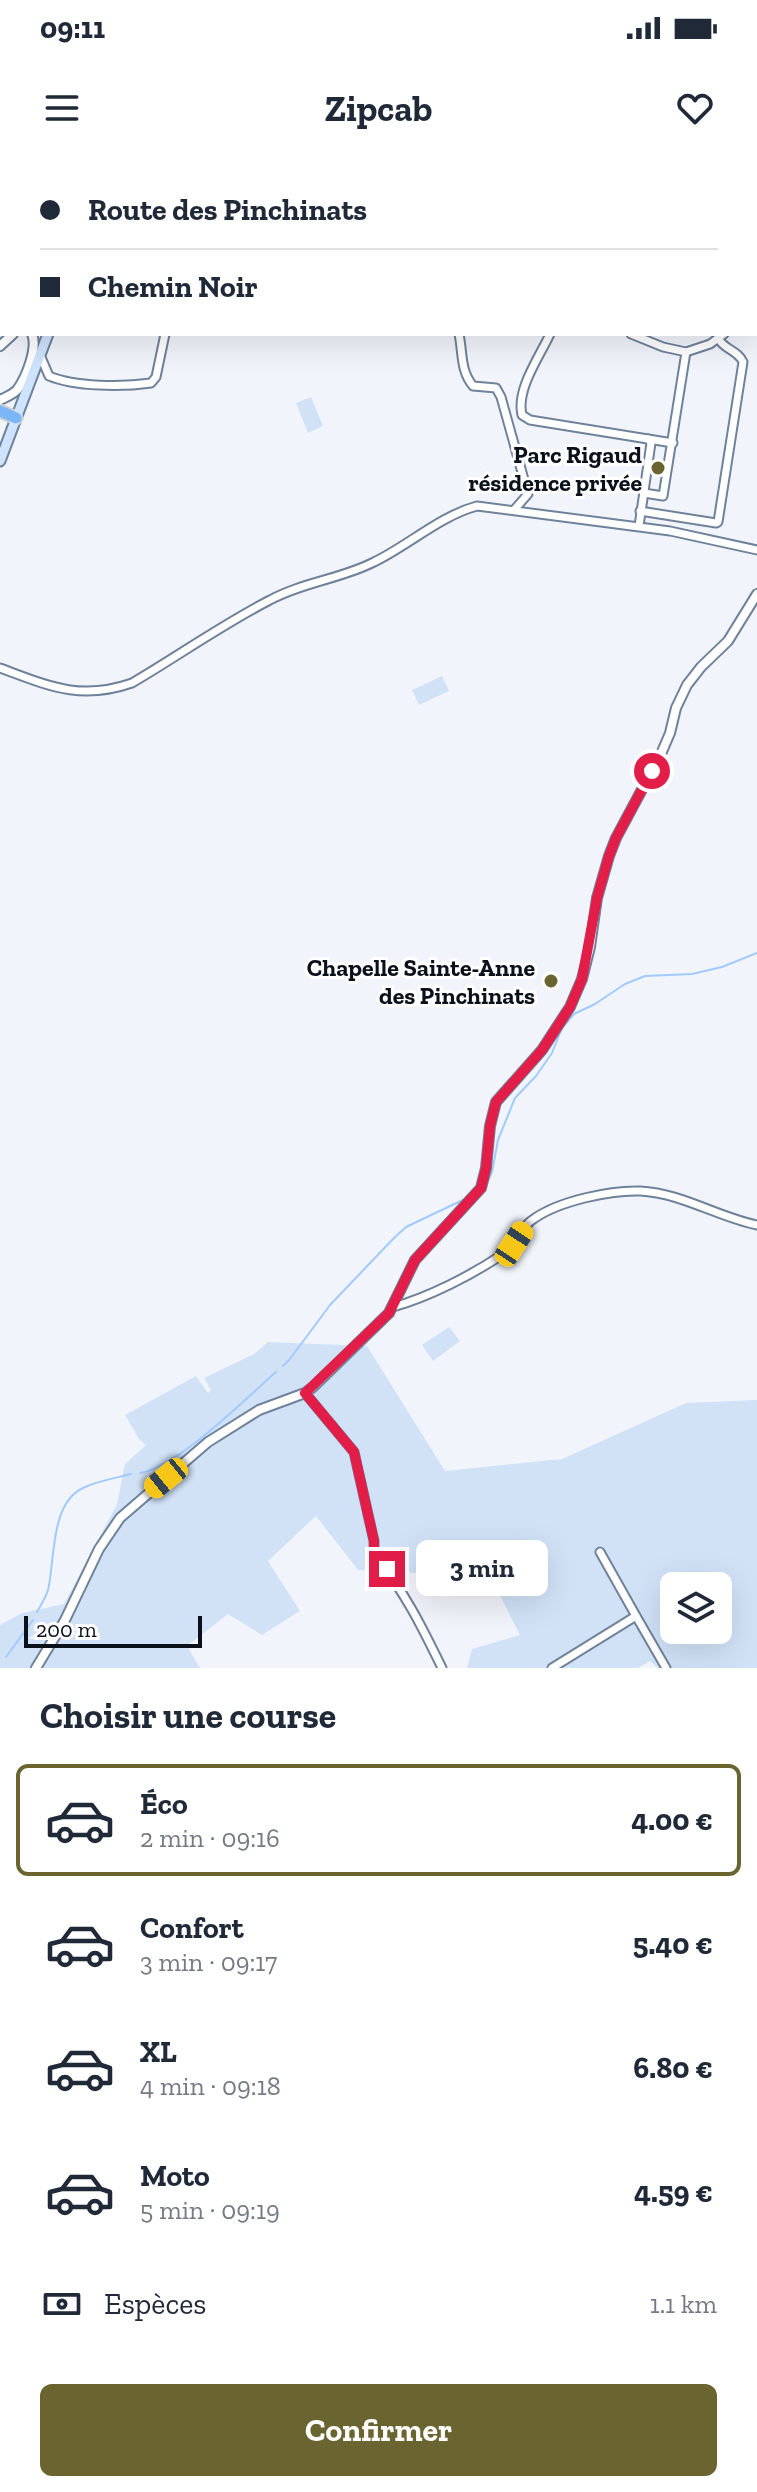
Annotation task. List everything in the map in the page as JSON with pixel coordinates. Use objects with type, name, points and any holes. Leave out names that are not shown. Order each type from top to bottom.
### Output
[{"type":"main road","points":[[0,461],[13,413],[45,336]]},
{"type":"main road","points":[[0,453],[45,336]]},
{"type":"street","points":[[13,413],[0,402],[18,387],[34,346],[32,336]]},
{"type":"street","points":[[40,355],[49,376],[62,381],[134,386],[151,383],[156,377],[165,336]]},
{"type":"street","points":[[459,336],[467,378],[473,386],[496,388],[501,397],[528,494],[514,510]]},
{"type":"street","points":[[549,336],[522,391],[522,415],[530,420],[673,443]]},
{"type":"street","points":[[636,336],[686,352],[721,336],[722,345],[738,354],[743,362],[718,522],[640,511]]},
{"type":"street","points":[[644,493],[663,496],[686,352]]},
{"type":"street","points":[[639,526],[651,443],[648,439]]},
{"type":"street","points":[[0,668],[55,689],[115,689],[132,683],[269,600],[376,562],[461,511],[477,506],[639,526],[701,536],[757,550]]},
{"type":"street","points":[[36,1668],[65,1620],[99,1549],[120,1518],[208,1442],[259,1410],[305,1393],[393,1307],[415,1260],[479,1191],[486,1168],[496,1102],[542,1050],[570,1007],[582,979],[597,898],[609,856],[661,754],[676,708],[687,685],[728,641],[757,594]]},
{"type":"street","points":[[393,1307],[417,1300],[490,1262],[514,1244],[533,1218],[603,1193],[661,1193],[726,1218],[757,1225]]},
{"type":"street","points":[[305,1393],[354,1452],[374,1541],[374,1555],[387,1569],[442,1668]]},
{"type":"street","points":[[600,1552],[666,1668]]},
{"type":"street","points":[[552,1668],[636,1616]]},
{"type":"shaded area","points":[[311,397],[323,426],[308,433],[296,403]]},
{"type":"shaded area","points":[[442,676],[449,691],[419,705],[412,690]]},
{"type":"shaded area","points":[[449,1327],[460,1341],[433,1361],[422,1345]]},
{"type":"shaded area","points":[[268,1342],[367,1346],[445,1471],[562,1459],[686,1403],[757,1400],[757,1668],[658,1668],[650,1661],[638,1668],[467,1668],[472,1649],[520,1635],[488,1572],[358,1570],[316,1516],[268,1561],[300,1611],[262,1635],[228,1614],[187,1646],[200,1668],[0,1668],[0,1625],[22,1613],[64,1604],[117,1504],[125,1464],[146,1445],[125,1415],[196,1376],[208,1393],[211,1390],[204,1378],[254,1354]]},
{"type":"waterway","points":[[484,1190],[492,1172],[498,1140],[515,1098],[536,1076],[552,1053],[562,1028],[574,1014],[645,976],[692,974],[722,967],[757,953]]},
{"type":"waterway","points":[[283,1366],[330,1305],[406,1227],[467,1198]]},
{"type":"waterway","points":[[140,1473],[156,1468],[192,1445],[276,1372]]},
{"type":"waterway","points":[[37,1612],[48,1590],[59,1519],[65,1506],[83,1488],[131,1474]]},
{"type":"waterway","points":[[6,1657],[33,1620]]},
{"type":"place","name":"Parc Rigaud résidence privée","points":[[658,468]]},
{"type":"place","name":"Chapelle Sainte-Anne des Pinchinats","points":[[551,981]]},
{"type":"route","points":[[387,1569],[374,1555],[374,1541],[354,1452],[305,1393],[389,1313],[415,1260],[481,1188],[496,1102],[542,1050],[570,1007],[582,979],[597,898],[609,856],[652,771]]}]
